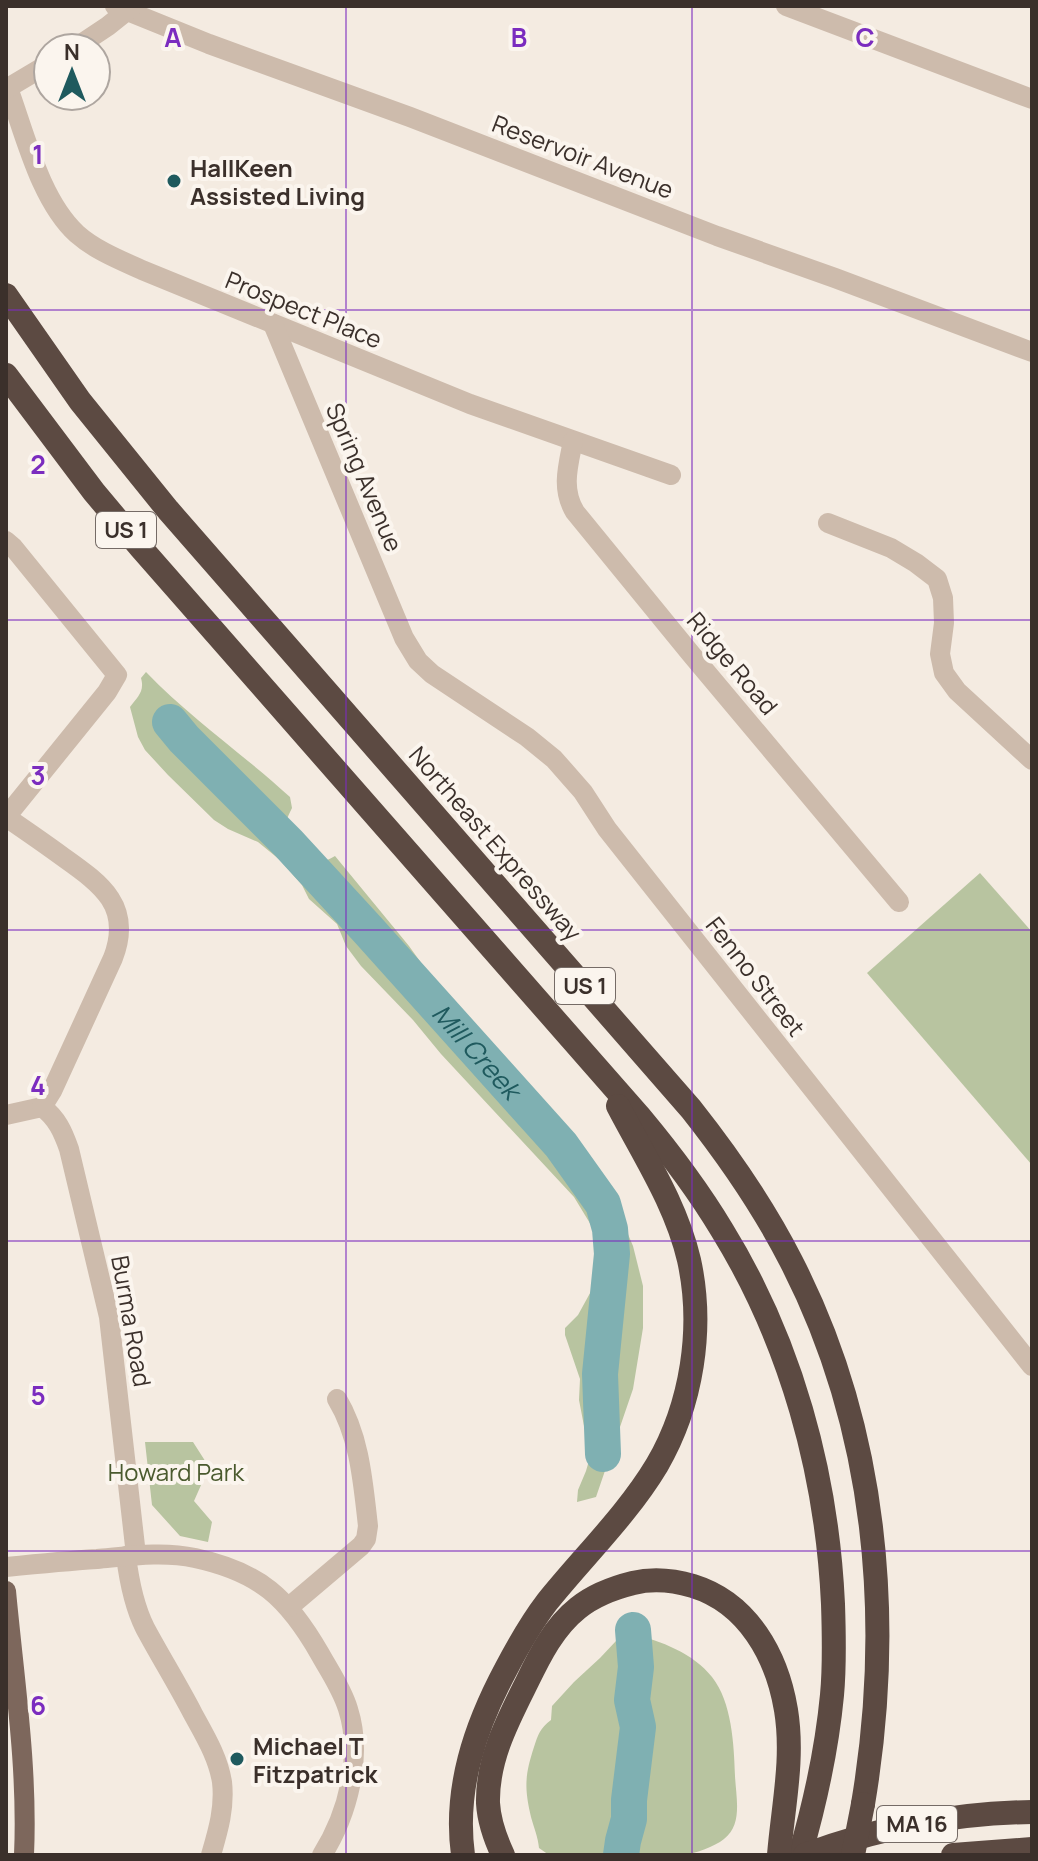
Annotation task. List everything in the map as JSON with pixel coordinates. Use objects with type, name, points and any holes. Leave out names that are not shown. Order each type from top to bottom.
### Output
[{"type":"highway","name":"Northeast Expressway","points":[[6,295],[80,401],[168,510],[691,1109],[736,1169],[774,1230],[808,1297],[834,1365],[855,1435],[869,1506],[877,1592],[878,1665],[874,1726],[853,1855]]},
{"type":"highway","name":"US 1","points":[[6,375],[141,548],[648,1126],[684,1172],[724,1232],[772,1326],[806,1428],[827,1531],[834,1637],[831,1709],[803,1855]]},
{"type":"highway","points":[[463,1855],[461,1824],[464,1782],[488,1703],[538,1614],[627,1508],[656,1467],[680,1412],[692,1366],[694,1299],[684,1241],[670,1202],[600,1072]]},
{"type":"highway","points":[[503,1855],[491,1823],[489,1785],[497,1749],[511,1714],[544,1650],[562,1623],[595,1596],[640,1581],[662,1579],[702,1589],[738,1611],[762,1641],[771,1658],[780,1683],[788,1725],[788,1778],[779,1855]]},
{"type":"highway","name":"MA 16","points":[[803,1855],[859,1837],[926,1822],[1032,1812]]},
{"type":"highway","name":"MA 16","points":[[953,1855],[1032,1849]]},
{"type":"main road","points":[[6,1591],[22,1756],[26,1827],[24,1855]]},
{"type":"street","points":[[786,6],[1032,99]]},
{"type":"street","points":[[95,32],[125,8]]},
{"type":"street","name":"Reservoir Avenue","points":[[125,8],[209,44],[1032,352]]},
{"type":"street","points":[[7,89],[32,74]]},
{"type":"street","name":"Prospect Place","points":[[7,89],[42,182],[55,207],[76,233],[97,248],[129,264],[470,404],[671,475]]},
{"type":"street","name":"Spring Avenue","points":[[273,324],[410,650]]},
{"type":"street","name":"Ridge Road","points":[[573,441],[566,482],[575,512],[899,902]]},
{"type":"street","points":[[828,523],[891,548],[937,579],[943,598],[940,654],[944,673],[957,691],[1032,760]]},
{"type":"street","points":[[6,541],[117,675],[107,692],[6,817],[99,884],[108,895],[119,920],[119,938],[113,958],[60,1075],[42,1107],[6,1115]]},
{"type":"street","name":"Fenno Street","points":[[410,650],[422,666],[438,679],[535,743],[572,778],[607,829],[1032,1366]]},
{"type":"street","name":"Burma Road","points":[[42,1107],[59,1126],[69,1149],[106,1303],[113,1342],[132,1588],[141,1618],[207,1740],[221,1780],[223,1808],[211,1855]]},
{"type":"street","points":[[289,1607],[361,1546],[367,1535],[360,1466],[352,1429],[337,1399]]},
{"type":"street","points":[[6,1567],[131,1556],[181,1556],[223,1566],[277,1595],[309,1634],[339,1687],[352,1728],[348,1795],[335,1832],[322,1855]]},
{"type":"green space","points":[[146,672],[180,705],[290,797],[292,808],[283,835],[286,850],[299,862],[311,864],[335,856],[409,946],[460,1017],[549,1126],[592,1173],[624,1225],[643,1286],[643,1328],[633,1389],[596,1497],[577,1502],[592,1450],[579,1400],[580,1379],[565,1335],[565,1328],[578,1315],[595,1284],[597,1240],[591,1225],[574,1197],[361,966],[346,946],[337,924],[309,899],[302,885],[280,860],[258,842],[214,820],[145,750],[130,707],[140,694],[141,678]]},
{"type":"green space","points":[[980,873],[1032,932],[1032,1165],[867,973]]},
{"type":"green space","name":"Howard Park","points":[[145,1442],[193,1442],[209,1467],[194,1501],[212,1522],[208,1542],[180,1536],[152,1505]]},
{"type":"green space","points":[[632,1634],[665,1644],[696,1661],[719,1687],[733,1738],[737,1801],[734,1826],[720,1842],[684,1855],[549,1855],[539,1848],[527,1797],[527,1774],[537,1739],[551,1720],[552,1706],[616,1641]]},
{"type":"waterway","name":"Mill Creek","points":[[170,722],[368,930],[561,1145],[603,1204],[610,1229],[612,1254],[600,1374],[603,1454]]},
{"type":"waterway","name":"Mill Creek","points":[[621,1855],[629,1819],[638,1727],[632,1700],[636,1667],[633,1630]]},
{"type":"place","name":"HallKeen Assisted Living","points":[[174,181]]},
{"type":"place","name":"Michael T Fitzpatrick","points":[[237,1759]]}]
